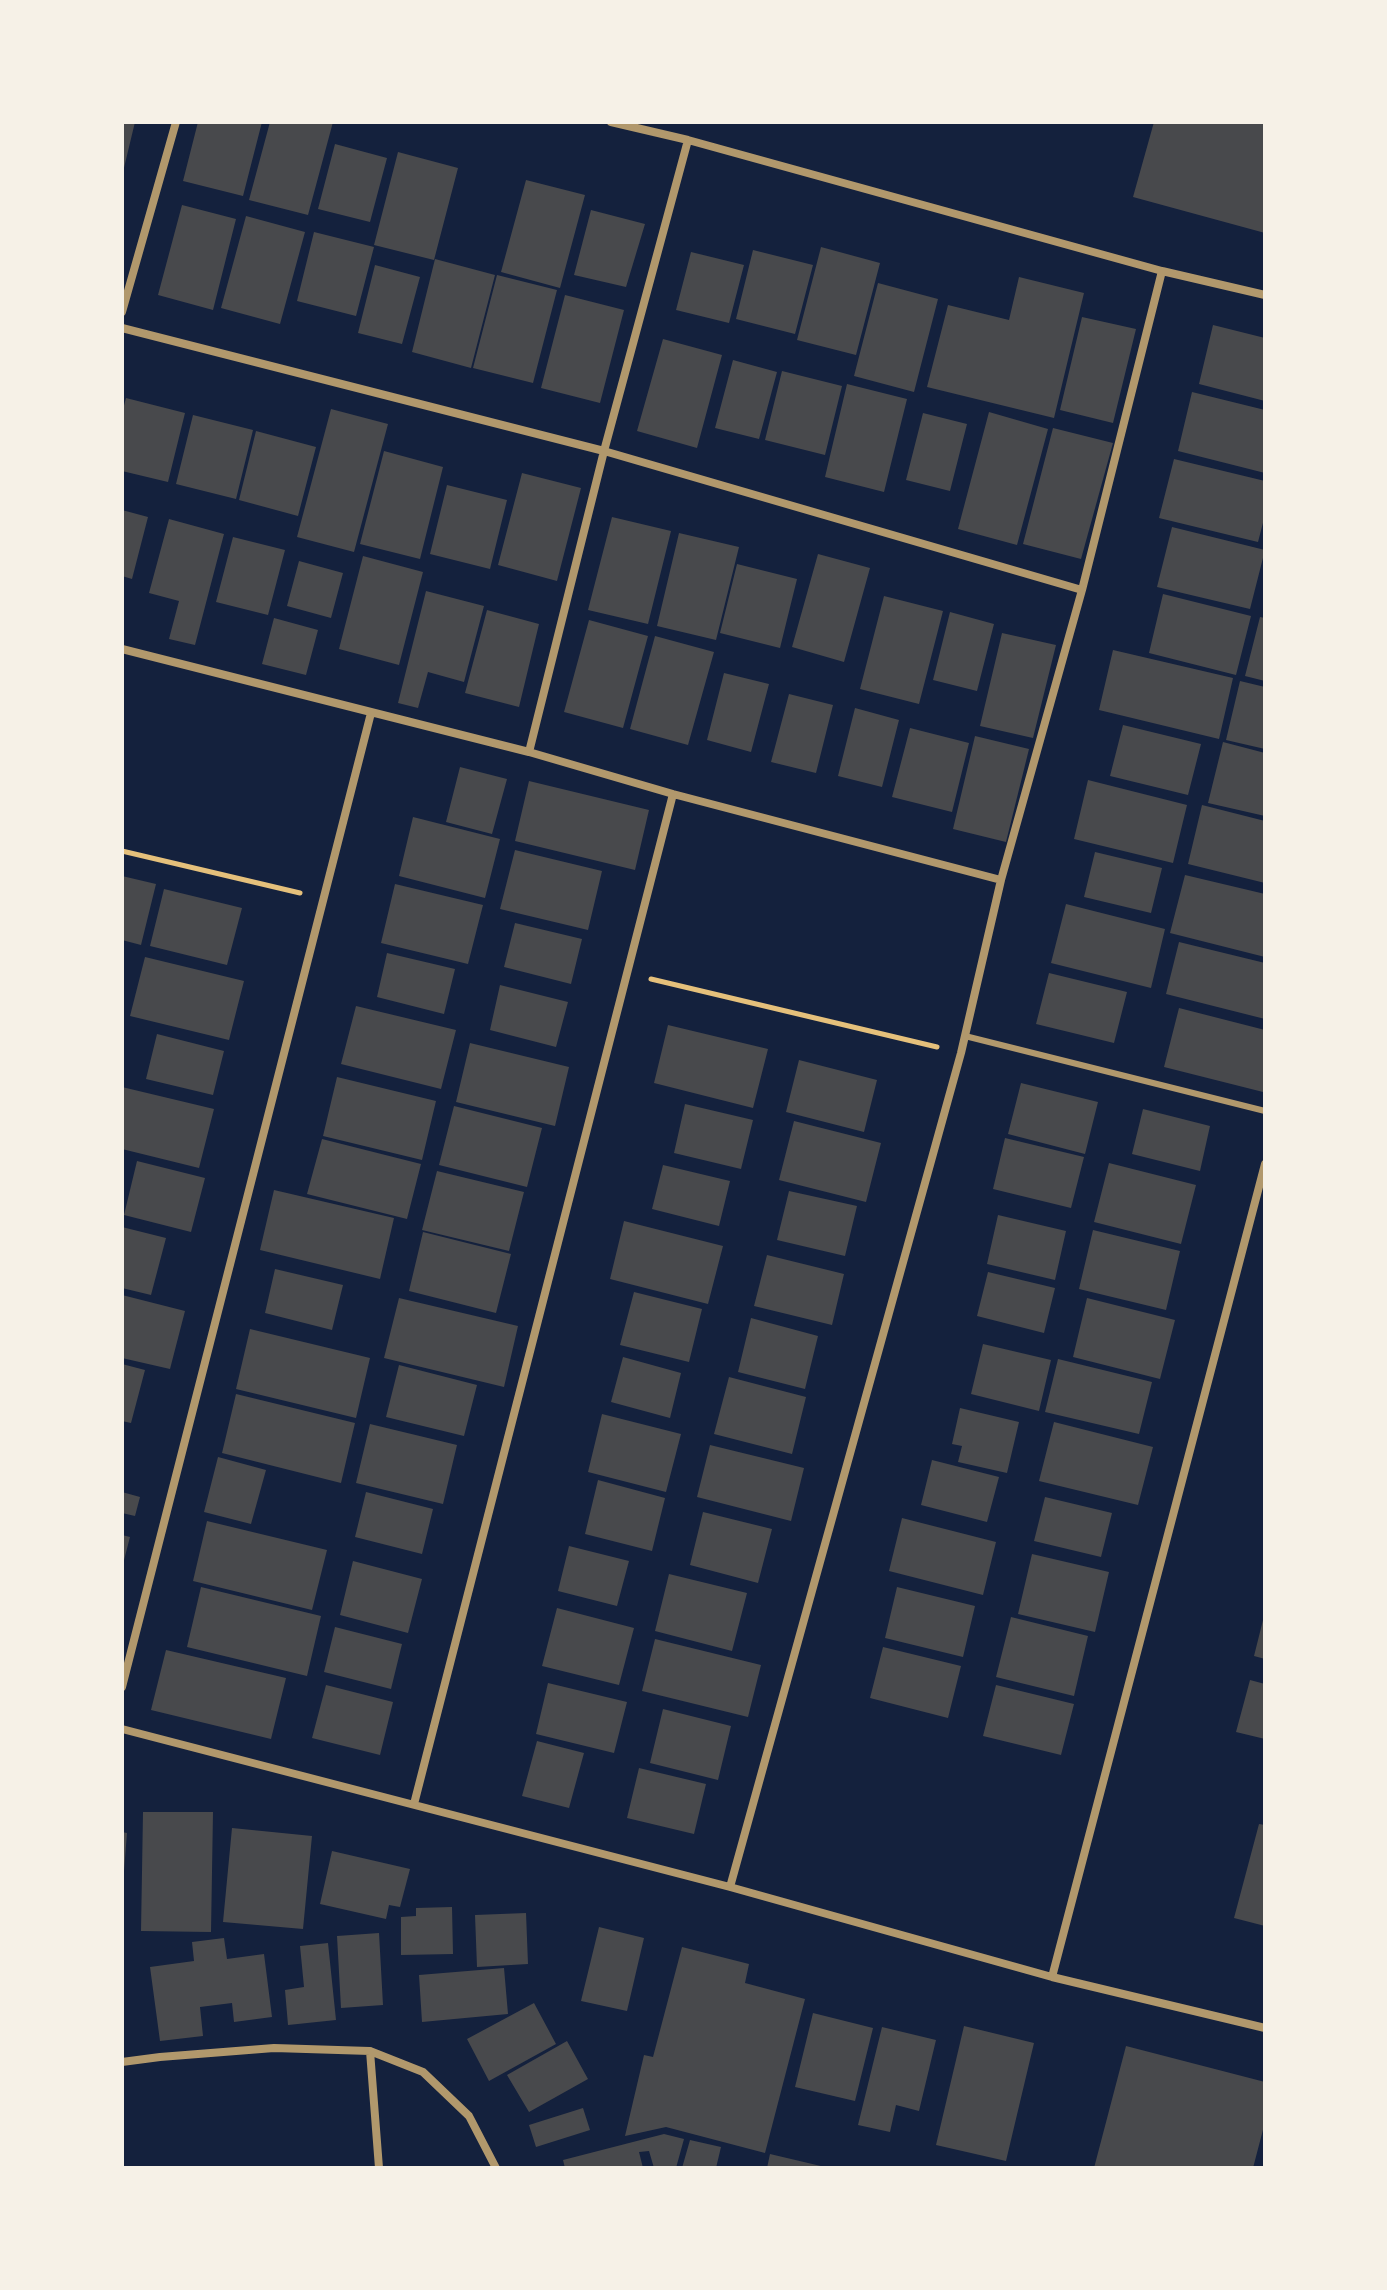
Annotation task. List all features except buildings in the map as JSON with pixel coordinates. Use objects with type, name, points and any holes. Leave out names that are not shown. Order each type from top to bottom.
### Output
[{"type":"street","points":[[122,312],[176,122]]},
{"type":"street","points":[[611,122],[688,140],[1162,271],[1265,295]]},
{"type":"street","points":[[529,752],[604,451],[688,140]]},
{"type":"street","points":[[730,1887],[961,1053],[1001,880],[1082,590],[1162,271]]},
{"type":"street","points":[[122,328],[604,451],[1082,590]]},
{"type":"street","points":[[122,649],[529,752],[673,794],[1001,880]]},
{"type":"street","points":[[122,1687],[371,713]]},
{"type":"street","points":[[414,1804],[673,794]]},
{"type":"street","points":[[1052,1977],[1265,1164]]},
{"type":"street","points":[[122,1729],[730,1887],[1052,1977],[1265,2028]]},
{"type":"street","points":[[122,2062],[274,2048],[370,2051],[423,2072],[469,2116],[496,2168]]},
{"type":"street","points":[[370,2051],[379,2168]]},
{"type":"lane","points":[[965,1036],[1265,1111]]},
{"type":"path","points":[[122,851],[324,899]]},
{"type":"path","points":[[628,973],[961,1053]]}]
